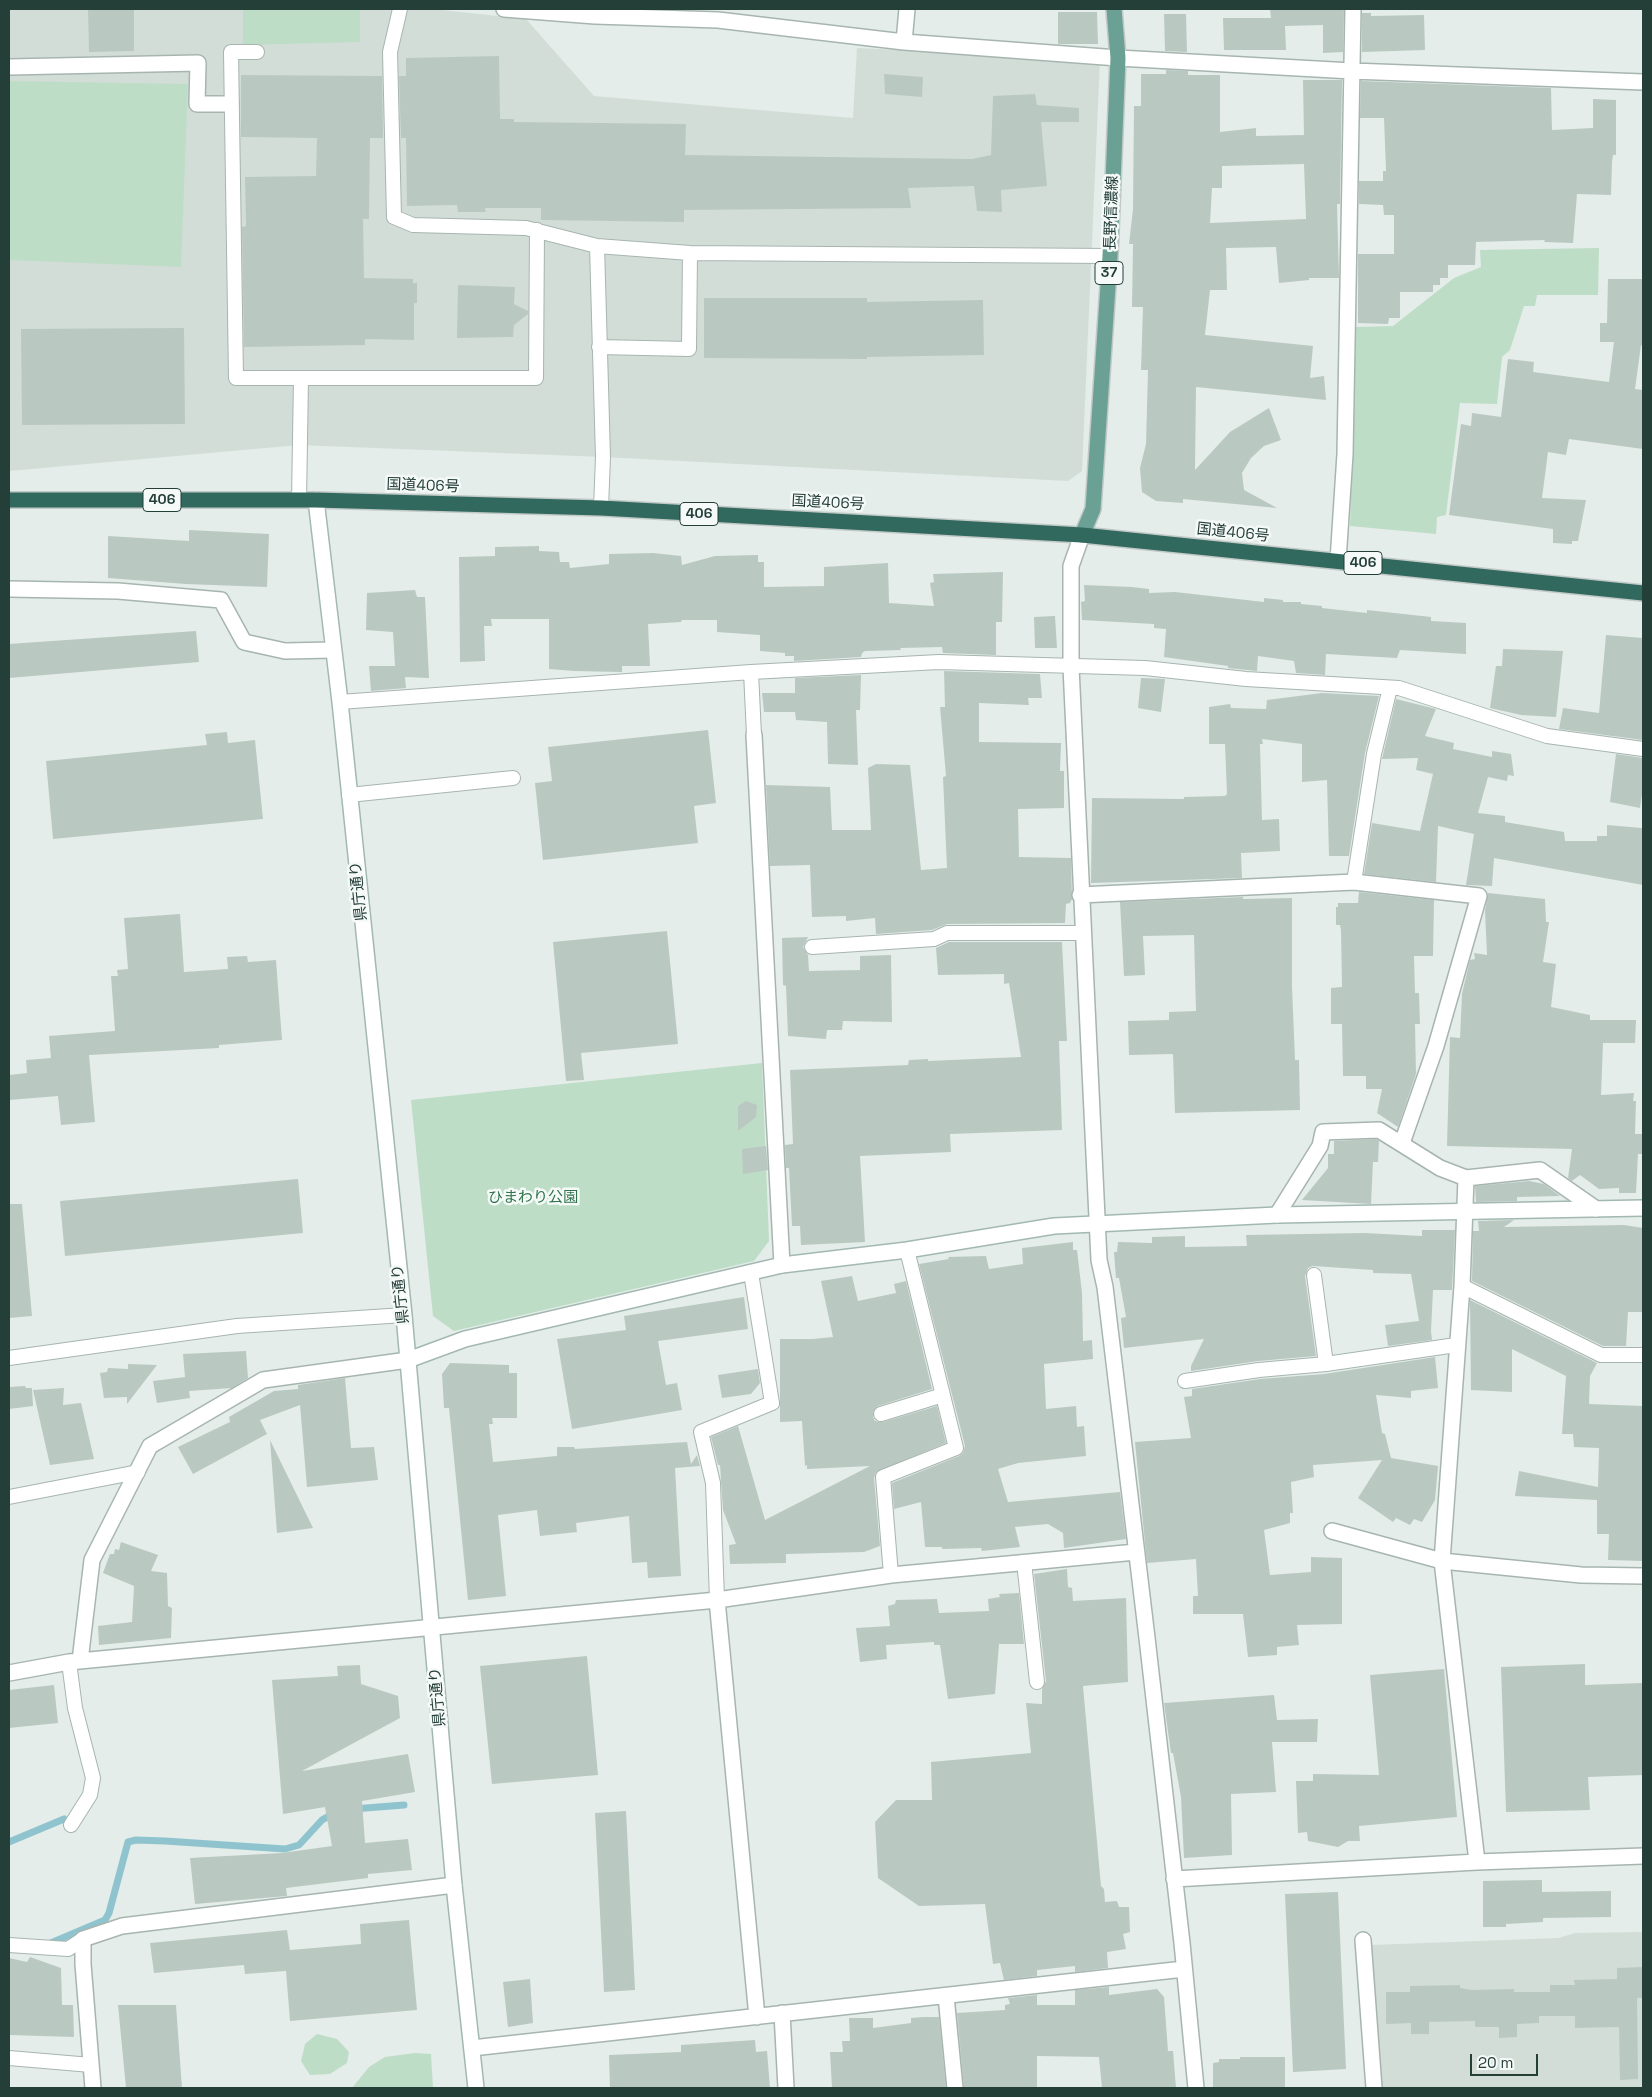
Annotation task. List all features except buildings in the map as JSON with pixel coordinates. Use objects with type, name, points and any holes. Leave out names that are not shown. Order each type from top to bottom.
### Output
[{"type":"highway","name":"国道406号","points":[[9,500],[316,500],[601,508],[1082,535],[1643,593]]},
{"type":"main road","name":"長野信濃線","points":[[1082,535],[1093,509],[1110,256],[1118,58],[1114,9]]},
{"type":"street","points":[[504,9],[596,12],[718,20],[904,42],[1118,58],[1352,71],[1643,82]]},
{"type":"street","points":[[904,42],[907,9]]},
{"type":"street","points":[[1338,561],[1345,454],[1353,9]]},
{"type":"street","points":[[9,67],[198,63],[197,104],[231,104]]},
{"type":"street","name":"県庁通り","points":[[316,500],[340,702],[404,1316],[454,1885],[476,2088]]},
{"type":"street","points":[[1082,535],[1071,566],[1071,667],[1080,894],[1084,933],[1099,1260],[1105,1287],[1174,1878],[1196,2088]]},
{"type":"street","points":[[9,589],[118,591],[221,600],[244,642],[285,651],[334,650]]},
{"type":"street","points":[[754,735],[782,1266]]},
{"type":"street","points":[[1080,894],[1354,882],[1479,896],[1436,1046],[1402,1143]]},
{"type":"street","points":[[1277,1215],[1320,1146],[1323,1132],[1379,1130],[1440,1168],[1466,1178],[1540,1170],[1596,1209]]},
{"type":"street","points":[[1466,1178],[1462,1286],[1456,1345],[1442,1561],[1478,1862]]},
{"type":"street","points":[[75,1662],[92,1560],[150,1446],[263,1380],[408,1360],[464,1339],[782,1266],[907,1250],[1054,1226],[1277,1215],[1643,1208]]},
{"type":"street","points":[[1332,1531],[1442,1561],[1582,1575],[1643,1576]]},
{"type":"street","points":[[9,1673],[75,1662],[718,1600],[891,1575],[1136,1552]]},
{"type":"street","points":[[718,1600],[757,2016]]},
{"type":"street","points":[[1174,1878],[1478,1862],[1643,1856]]},
{"type":"street","points":[[93,2088],[83,1964],[83,1939],[122,1926],[454,1885]]},
{"type":"street","points":[[1364,1940],[1374,2088]]},
{"type":"street","points":[[472,2048],[1184,1969]]},
{"type":"street","points":[[946,1996],[954,2088]]},
{"type":"street","points":[[782,2013],[786,2088]]},
{"type":"lane","points":[[400,9],[390,52],[394,218],[412,225],[526,228],[597,246],[690,253],[1110,256]]},
{"type":"lane","points":[[257,52],[230,52],[236,378],[536,378],[537,230]]},
{"type":"lane","points":[[597,246],[602,457],[601,508]]},
{"type":"lane","points":[[599,346],[689,349],[690,253]]},
{"type":"lane","points":[[299,500],[301,378]]},
{"type":"lane","points":[[340,702],[751,672],[939,662],[1145,668],[1246,679],[1398,688],[1547,736],[1643,749]]},
{"type":"lane","points":[[751,672],[754,735]]},
{"type":"lane","points":[[1354,882],[1374,754],[1390,688]]},
{"type":"lane","points":[[349,795],[514,778]]},
{"type":"lane","points":[[812,947],[934,939],[947,933],[1084,933]]},
{"type":"lane","points":[[891,1575],[883,1477],[956,1448],[907,1250]]},
{"type":"lane","points":[[718,1600],[713,1483],[701,1432],[772,1403],[751,1273]]},
{"type":"lane","points":[[1314,1275],[1326,1364]]},
{"type":"lane","points":[[1462,1286],[1601,1355],[1643,1355]]},
{"type":"lane","points":[[9,1358],[237,1326],[404,1316]]},
{"type":"lane","points":[[1185,1381],[1259,1370],[1326,1364],[1456,1345]]},
{"type":"lane","points":[[881,1414],[943,1395]]},
{"type":"lane","points":[[9,1497],[138,1472]]},
{"type":"lane","points":[[1024,1562],[1037,1682]]},
{"type":"lane","points":[[71,1825],[90,1795],[93,1778],[75,1708],[75,1662]]},
{"type":"lane","points":[[9,1945],[68,1949],[83,1939]]},
{"type":"lane","points":[[9,2058],[91,2065]]},
{"type":"shaded area","points":[[9,9],[433,9],[526,19],[594,96],[853,118],[857,48],[1100,59],[1082,471],[1068,481],[603,457],[299,445],[9,471]]},
{"type":"shaded area","points":[[1643,1932],[1643,2088],[1381,2088],[1371,1945],[1559,1938],[1575,1933]]},
{"type":"green space","points":[[243,9],[360,9],[360,42],[243,45]]},
{"type":"green space","points":[[9,81],[188,84],[181,267],[9,260]]},
{"type":"green space","points":[[1599,248],[1598,295],[1537,295],[1535,306],[1524,306],[1510,350],[1502,357],[1497,404],[1460,403],[1446,515],[1437,517],[1436,534],[1350,526],[1356,327],[1393,326],[1454,278],[1481,267],[1480,250]]},
{"type":"green space","name":"ひまわり公園","points":[[762,1063],[769,1241],[754,1261],[454,1331],[433,1316],[411,1100]]},
{"type":"green space","points":[[317,2034],[337,2039],[349,2052],[347,2063],[330,2074],[310,2075],[301,2061],[305,2044]]},
{"type":"green space","points":[[415,2053],[431,2054],[433,2088],[352,2088],[369,2067],[385,2057]]},
{"type":"waterway","points":[[353,1809],[404,1805]]},
{"type":"waterway","points":[[46,1945],[105,1920],[109,1913],[128,1842],[136,1840],[165,1841],[285,1849],[299,1845],[322,1820],[334,1813]]},
{"type":"waterway","points":[[9,1842],[64,1819]]}]
